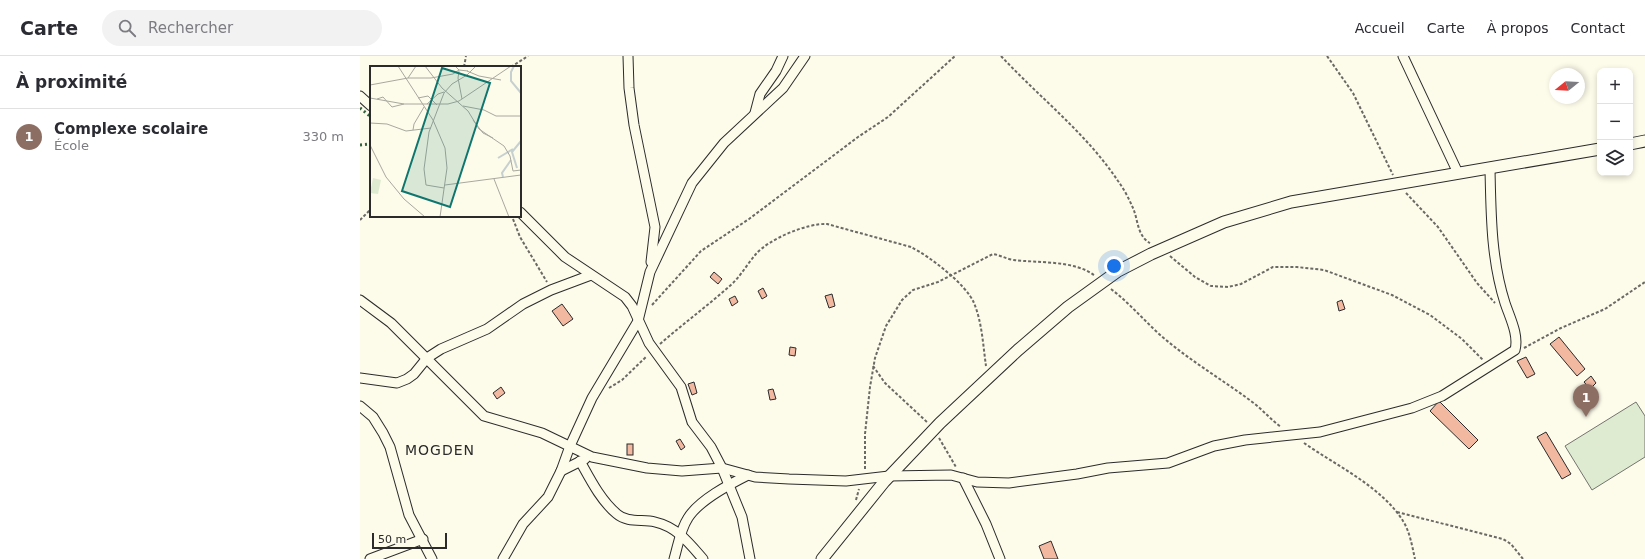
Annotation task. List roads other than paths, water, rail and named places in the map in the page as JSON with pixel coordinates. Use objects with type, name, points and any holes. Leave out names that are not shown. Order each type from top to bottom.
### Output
[{"type":"street","points":[[503,559],[523,524],[548,497],[561,471],[570,446],[592,398],[638,321],[650,272],[655,239],[629,88],[628,56]]},
{"type":"street","points":[[755,114],[760,94],[776,71],[783,56]]},
{"type":"street","points":[[650,272],[692,183],[724,143],[783,88],[798,69],[805,56]]},
{"type":"street","points":[[1403,56],[1458,174]]},
{"type":"street","points":[[360,96],[370,105]]},
{"type":"street","points":[[1633,143],[1645,141]]},
{"type":"street","points":[[822,559],[889,476],[934,430],[1062,312],[1118,271],[1162,249],[1224,222],[1261,210],[1319,196],[1490,169],[1597,150]]},
{"type":"street","points":[[360,300],[391,323],[484,416],[542,434],[592,457],[661,469],[682,471],[722,468],[748,475],[796,479],[846,481],[889,476],[951,475],[977,482],[1009,483],[1077,474],[1108,468],[1168,463],[1214,446],[1292,434],[1320,432],[1412,408],[1442,396],[1490,367],[1515,350],[1516,337],[1500,287],[1492,248],[1490,169]]},
{"type":"street","points":[[521,213],[565,257],[625,297],[632,306],[638,321],[654,349],[681,387],[692,422],[711,447],[722,468],[742,517],[750,559]]},
{"type":"street","points":[[360,378],[397,383],[414,374],[427,358],[441,349],[487,329],[523,304],[551,290],[591,275]]},
{"type":"street","points":[[360,406],[373,417],[390,447],[409,515],[423,539],[432,559]]},
{"type":"street","points":[[561,471],[580,461],[592,457]]},
{"type":"street","points":[[580,461],[596,488],[617,515],[630,520],[655,522],[669,527],[681,534],[703,559]]},
{"type":"street","points":[[674,559],[681,534],[688,517],[729,485],[748,475]]},
{"type":"street","points":[[963,478],[986,524],[1000,559]]},
{"type":"street","points":[[370,559],[423,539]]},
{"type":"place","name":"Complexe scolaire","points":[[1586,417]]},
{"type":"district","name":"MOGDEN","points":[[440,450]]}]
